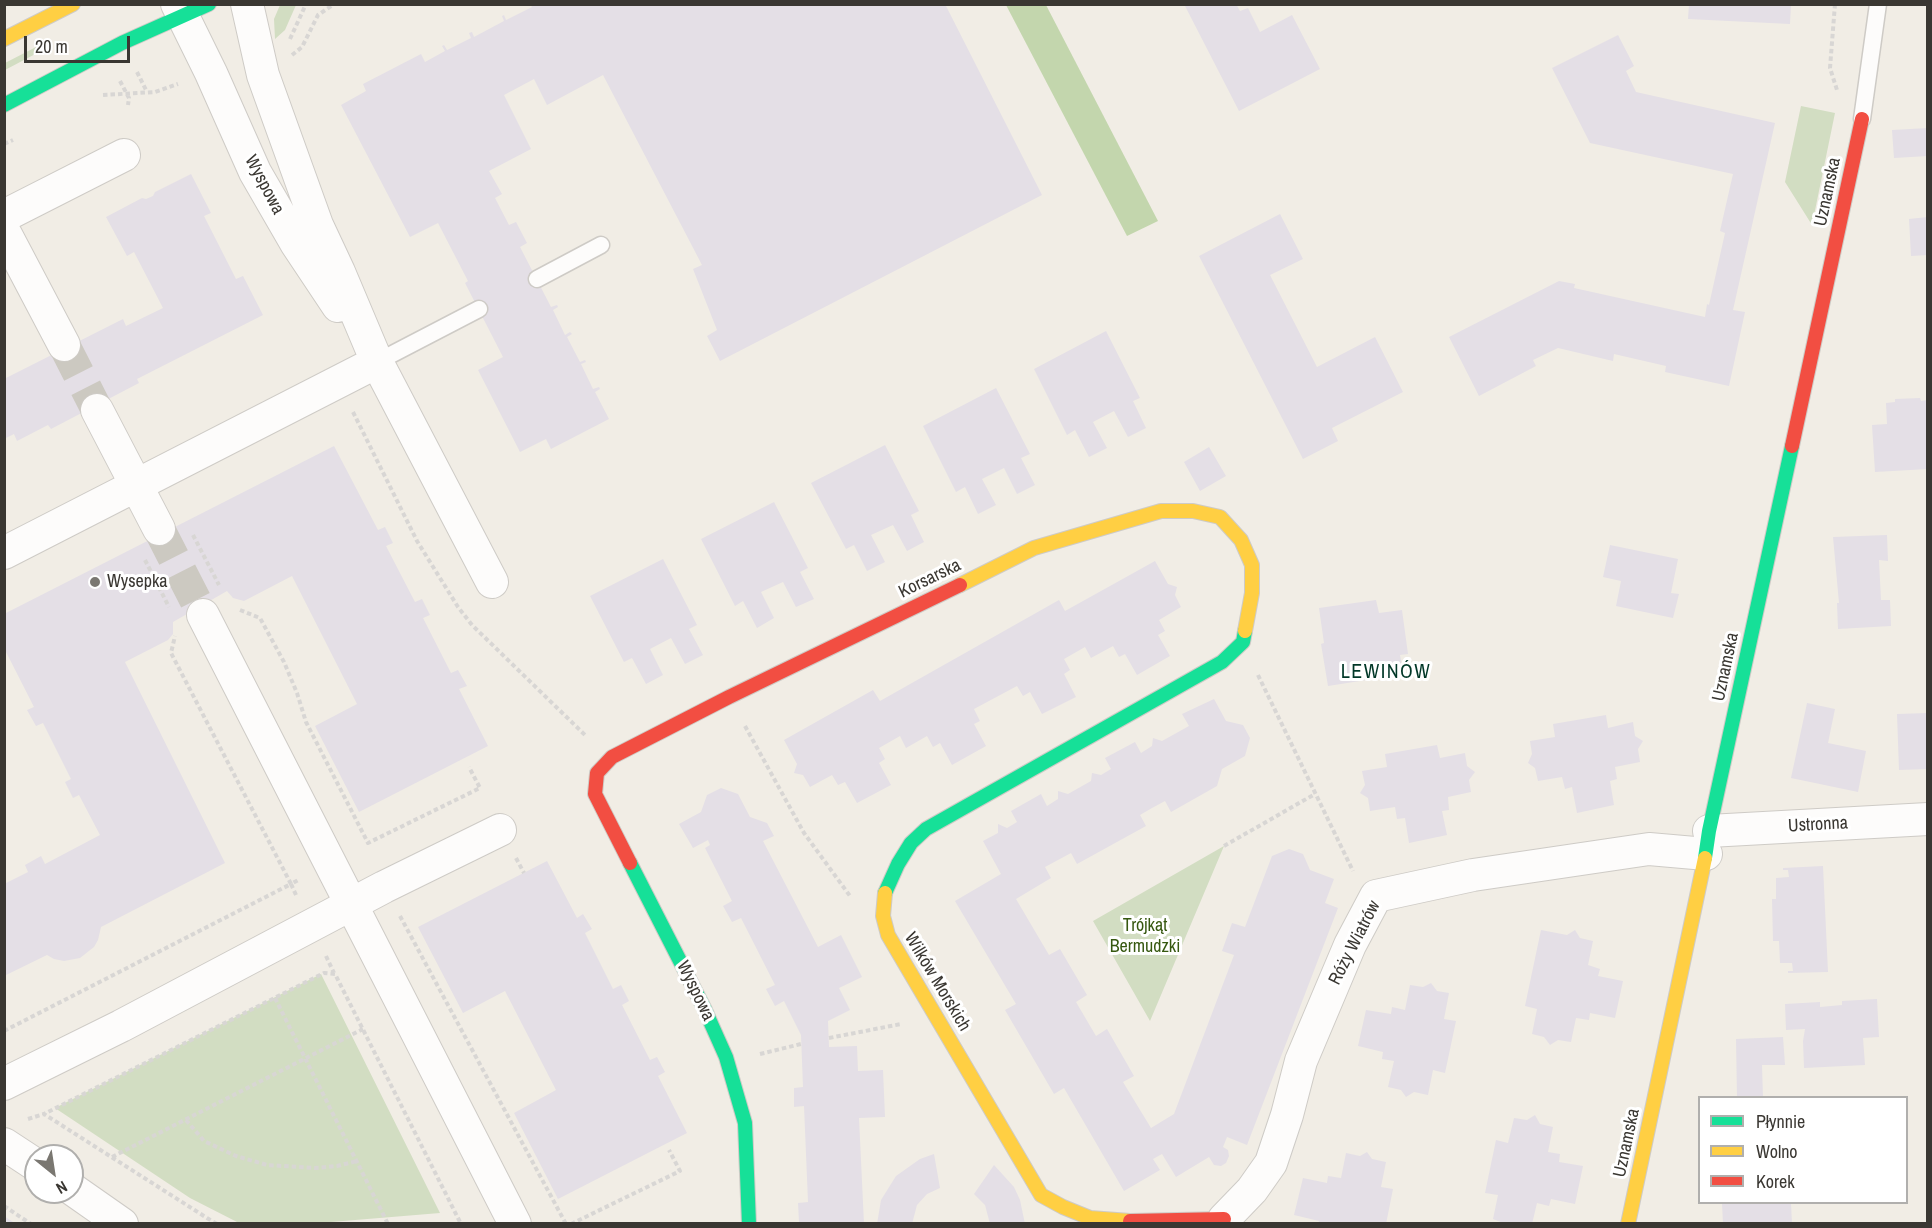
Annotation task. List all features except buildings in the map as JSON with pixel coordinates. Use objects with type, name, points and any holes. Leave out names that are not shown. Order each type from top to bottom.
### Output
[{"type":"street","points":[[4,39],[73,4]]},
{"type":"street","name":"Wyspowa","points":[[247,4],[263,75],[313,215],[372,352],[492,582]]},
{"type":"street","points":[[4,105],[189,9]]},
{"type":"street","name":"Wyspowa","points":[[189,9],[211,73],[255,172],[296,243],[333,300],[372,352]]},
{"type":"street","name":"Uznamska","points":[[1628,1224],[1862,119]]},
{"type":"street","points":[[4,216],[123,154]]},
{"type":"street","points":[[4,231],[64,345]]},
{"type":"street","points":[[4,553],[137,484],[372,352]]},
{"type":"street","points":[[97,410],[137,484],[150,540]]},
{"type":"street","name":"Korsarska","points":[[597,773],[612,757],[729,697],[1034,548],[1161,511],[1193,511],[1220,517],[1240,540],[1252,565],[1252,593],[1242,642]]},
{"type":"street","points":[[214,605],[351,905],[515,1224]]},
{"type":"street","name":"Wilków Morskich","points":[[1225,1222],[1127,1221],[1090,1218],[1041,1195],[888,935],[883,916],[884,895],[898,864],[911,843],[926,829],[1222,662],[1242,642]]},
{"type":"street","name":"Wyspowa","points":[[597,773],[595,794],[705,1010],[726,1057],[745,1123],[749,1224]]},
{"type":"street","name":"Ustronna","points":[[1708,842],[1928,819]]},
{"type":"street","points":[[4,1084],[500,830]]},
{"type":"street","name":"Róży Wiatrów","points":[[1225,1222],[1271,1163],[1287,1115],[1301,1061],[1350,945],[1376,896],[1473,875],[1708,842]]},
{"type":"street","points":[[4,1144],[24,1157]]},
{"type":"street","points":[[84,1198],[122,1224]]},
{"type":"lane","points":[[1862,119],[1878,4]]},
{"type":"lane","points":[[537,279],[601,245]]},
{"type":"lane","points":[[372,352],[479,309]]},
{"type":"path","points":[[283,45],[292,36],[306,4]]},
{"type":"path","points":[[134,66],[147,92]]},
{"type":"path","points":[[118,77],[129,98],[128,105]]},
{"type":"path","points":[[98,96],[112,93],[154,92],[188,81]]},
{"type":"path","points":[[4,144],[14,139]]},
{"type":"path","points":[[192,533],[214,605]]},
{"type":"path","points":[[150,540],[172,613]]},
{"type":"path","points":[[239,609],[260,618],[270,636],[297,693],[306,722],[368,843],[480,788],[469,767]]},
{"type":"path","points":[[4,1031],[291,884],[171,653],[176,633]]},
{"type":"path","points":[[1242,642],[1354,872],[1376,896]]},
{"type":"path","points":[[729,697],[804,832],[860,910],[883,916]]},
{"type":"path","points":[[1224,846],[1315,795]]},
{"type":"path","points":[[384,888],[568,1224],[680,1171],[669,1150]]},
{"type":"path","points":[[217,1224],[44,1114],[324,973],[335,974],[461,1224]]},
{"type":"path","points":[[275,998],[388,1224]]},
{"type":"path","points":[[829,1038],[937,1017]]},
{"type":"path","points":[[111,1157],[363,1029]]},
{"type":"path","points":[[186,1120],[204,1141],[236,1156],[267,1165],[315,1168],[337,1167],[357,1161]]},
{"type":"path","points":[[4,1206],[31,1224]]},
{"type":"green space","points":[[280,5],[296,5],[285,30],[275,39],[274,19]]},
{"type":"green space","points":[[1006,5],[1046,5],[1158,221],[1127,236]]},
{"type":"green space","points":[[38,46],[41,51],[5,70],[5,63]]},
{"type":"green space","points":[[1801,106],[1835,113],[1812,225],[1785,182]]},
{"type":"green space","name":"Trójkąt Bermudzki","points":[[1224,846],[1150,1021],[1093,921]]},
{"type":"green space","points":[[321,974],[440,1213],[319,1223],[239,1223],[190,1198],[55,1108]]},
{"type":"tunnel","points":[[64,345],[97,410]]},
{"type":"tunnel","points":[[159,529],[203,615]]},
{"type":"traffic: fast","points":[[4,105],[122,43],[209,4]]},
{"type":"traffic: fast","points":[[1705,858],[1792,446]]},
{"type":"traffic: fast","points":[[885,893],[898,864],[911,843],[926,829],[1222,662],[1243,642],[1245,631]]},
{"type":"traffic: fast","points":[[630,863],[705,1010],[726,1057],[745,1123],[749,1224]]},
{"type":"traffic: slow","points":[[4,39],[73,4]]},
{"type":"traffic: slow","points":[[960,585],[1034,548],[1161,511],[1193,511],[1220,517],[1241,540],[1252,565],[1252,593],[1245,631]]},
{"type":"traffic: slow","points":[[1628,1224],[1705,858]]},
{"type":"traffic: slow","points":[[885,893],[883,916],[888,935],[1041,1195],[1090,1218],[1130,1221]]},
{"type":"traffic: jam","points":[[1792,446],[1862,119]]},
{"type":"traffic: jam","points":[[630,863],[595,794],[597,773],[612,757],[729,697],[960,585]]},
{"type":"traffic: jam","points":[[1130,1221],[1224,1219]]},
{"type":"place","name":"Wysepka","points":[[95,582]]},
{"type":"district","name":"LEWINÓW","points":[[1386,673]]}]
